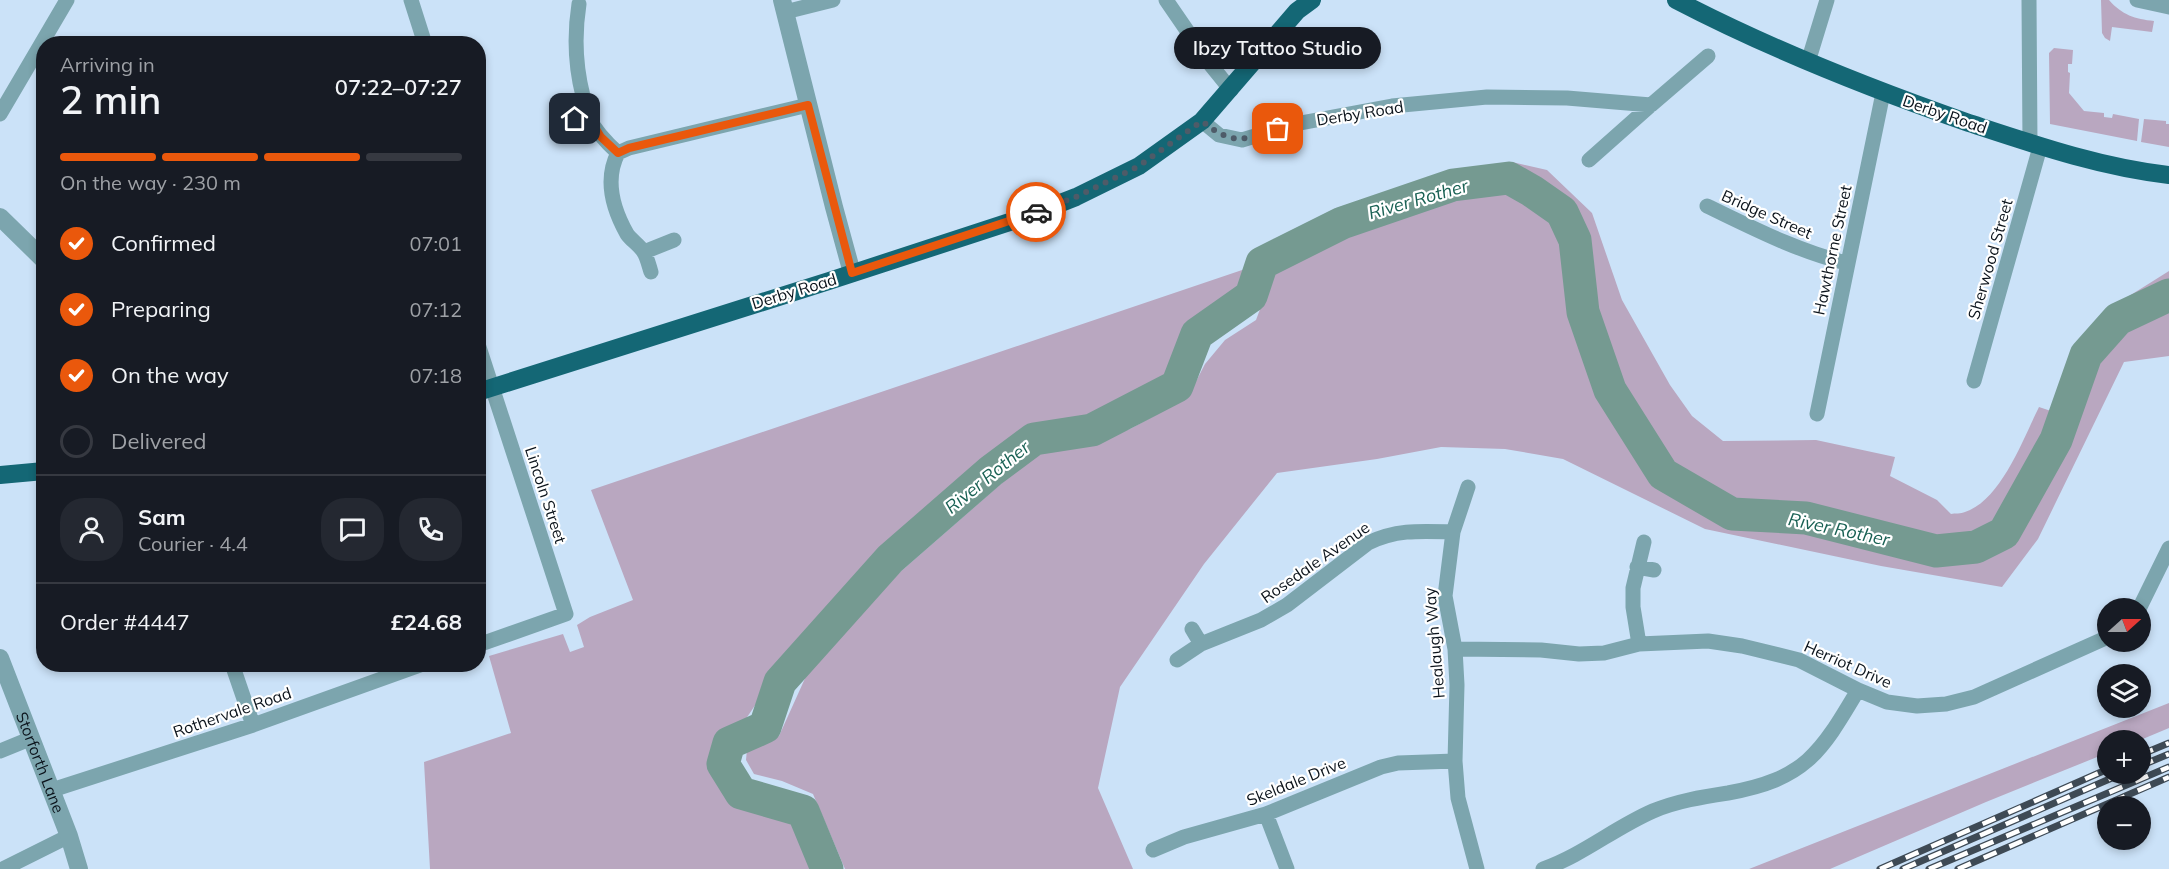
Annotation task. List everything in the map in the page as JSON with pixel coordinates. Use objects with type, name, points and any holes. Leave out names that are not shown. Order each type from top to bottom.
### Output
[{"type":"highway","points":[[1202,121],[1298,11],[1312,0]]},
{"type":"highway","name":"Derby Road","points":[[1676,0],[1730,28],[1883,93],[2035,145],[2139,172],[2169,175]]},
{"type":"highway","name":"Derby Road","points":[[486,390],[1025,217],[1076,197],[1139,166],[1202,121]]},
{"type":"highway","points":[[0,475],[36,472]]},
{"type":"street","points":[[46,36],[67,0]]},
{"type":"street","points":[[411,0],[422,36]]},
{"type":"street","points":[[833,0],[783,6],[852,273]]},
{"type":"street","points":[[1166,0],[1210,64],[1231,90]]},
{"type":"street","points":[[1808,62],[1827,0]]},
{"type":"street","name":"Sherwood Street","points":[[1974,381],[2035,145],[2029,0]]},
{"type":"street","points":[[2137,0],[2169,7]]},
{"type":"street","points":[[579,4],[575,31],[579,82],[588,116],[601,137],[618,153]]},
{"type":"street","points":[[0,114],[36,53]]},
{"type":"street","points":[[1589,159],[1708,56]]},
{"type":"street","name":"Hawthorne Street","points":[[1817,414],[1846,263],[1883,93]]},
{"type":"street","name":"Derby Road","points":[[1202,121],[1218,135],[1242,140],[1296,124],[1392,106],[1487,97],[1567,98],[1651,105]]},
{"type":"street","points":[[651,272],[644,252],[628,235],[612,198],[613,164],[618,153],[629,148],[808,105]]},
{"type":"street","points":[[563,122],[588,116]]},
{"type":"street","name":"Bridge Street","points":[[1707,207],[1799,249],[1846,263]]},
{"type":"street","points":[[0,217],[36,252]]},
{"type":"street","points":[[644,252],[674,240]]},
{"type":"street","name":"Lincoln Street","points":[[486,393],[566,614],[486,642]]},
{"type":"street","name":"Healaugh Way","points":[[1468,487],[1453,532],[1445,596],[1455,649],[1458,685],[1455,761],[1458,798],[1477,869]]},
{"type":"street","name":"Rosedale Avenue","points":[[1177,660],[1201,644],[1261,620],[1287,605],[1368,543],[1380,537],[1402,531],[1453,532]]},
{"type":"street","points":[[1639,644],[1633,607],[1637,567],[1644,542]]},
{"type":"street","points":[[2144,598],[2169,548]]},
{"type":"street","points":[[1637,567],[1654,570]]},
{"type":"street","points":[[1192,629],[1201,644]]},
{"type":"street","name":"Herriot Drive","points":[[1455,649],[1541,650],[1579,654],[1604,653],[1639,644],[1708,641],[1742,646],[1799,660],[1887,702],[1917,706],[1946,704],[1974,697],[2097,642]]},
{"type":"street","name":"Storforth Lane","points":[[0,658],[52,790],[79,869]]},
{"type":"street","points":[[235,672],[253,725]]},
{"type":"street","name":"Rothervale Road","points":[[52,790],[253,725],[401,672]]},
{"type":"street","points":[[1543,869],[1566,861],[1620,828],[1652,812],[1683,801],[1754,788],[1779,780],[1797,770],[1815,755],[1833,732],[1858,690]]},
{"type":"street","points":[[0,751],[32,738]]},
{"type":"street","name":"Skeldale Drive","points":[[1153,850],[1184,837],[1266,814],[1381,767],[1455,761]]},
{"type":"street","points":[[1266,814],[1287,869]]},
{"type":"street","points":[[3,869],[69,836]]},
{"type":"shaded area","points":[[2101,0],[2109,0],[2129,15],[2154,21],[2152,32],[2112,27],[2110,41],[2105,38],[2102,33]]},
{"type":"shaded area","points":[[2054,48],[2073,50],[2072,64],[2068,64],[2069,93],[2084,111],[2104,113],[2104,117],[2112,118],[2113,114],[2139,119],[2137,141],[2050,124],[2049,53]]},
{"type":"shaded area","points":[[2144,119],[2166,121],[2166,124],[2169,124],[2169,147],[2141,142]]},
{"type":"shaded area","points":[[1512,162],[1547,170],[1592,213],[1622,300],[1670,385],[1692,416],[1723,441],[1816,440],[1895,457],[1890,476],[1937,500],[1951,514],[1965,512],[1990,495],[2010,467],[2039,407],[2054,412],[2080,344],[2110,308],[2169,271],[2169,356],[2124,362],[2038,539],[2002,587],[1881,566],[1705,529],[1563,459],[1505,449],[1441,447],[1377,459],[1277,473],[1204,564],[1120,687],[1098,788],[1133,869],[845,869],[813,794],[782,781],[754,774],[746,760],[747,749],[761,741],[779,736],[807,674],[899,573],[1034,455],[1130,429],[1188,397],[1205,364],[1225,340],[1256,320],[1271,280],[1270,270],[1344,234],[1451,196],[1506,188]]},
{"type":"shaded area","points":[[1248,268],[1242,291],[1189,327],[1170,376],[1088,418],[1035,429],[1020,435],[954,488],[889,546],[772,676],[737,732],[724,735],[711,749],[736,795],[794,816],[816,869],[430,869],[424,762],[511,733],[489,656],[563,634],[570,652],[584,647],[577,625],[590,617],[633,600],[591,490]]},
{"type":"shaded area","points":[[2169,703],[2169,728],[2151,736],[2151,730],[2101,730],[2131,718],[2151,718],[2151,710]]},
{"type":"shaded area","points":[[2097,731],[2097,757],[1830,869],[1749,869]]},
{"type":"waterway","name":"River Rother","points":[[827,869],[803,811],[741,793],[723,764],[729,743],[765,727],[780,682],[890,559],[991,471],[1034,439],[1092,430],[1177,386],[1197,334],[1251,296],[1262,263],[1342,223],[1453,185],[1509,178],[1562,212],[1575,240],[1583,312],[1610,390],[1663,474],[1732,514],[1806,518],[1936,551],[1976,547],[2004,533],[2056,440],[2086,355],[2118,319],[2169,295]]},
{"type":"railway","points":[[2151,750],[2169,743]]},
{"type":"railway","points":[[2151,761],[2169,754]]},
{"type":"railway","points":[[1929,869],[2169,767]]},
{"type":"railway","points":[[1880,869],[2097,774]]},
{"type":"railway","points":[[1958,869],[2169,777]]},
{"type":"railway","points":[[1903,869],[2098,784]]},
{"type":"way so far","points":[[1036,212],[1076,197],[1139,166],[1202,121],[1218,135],[1242,140],[1278,129]]},
{"type":"place","name":"Ibzy Tattoo Studio","points":[[1278,129]]},
{"type":"route","points":[[575,119],[588,116],[601,137],[618,153],[629,148],[808,105],[852,273],[1036,212]]}]
